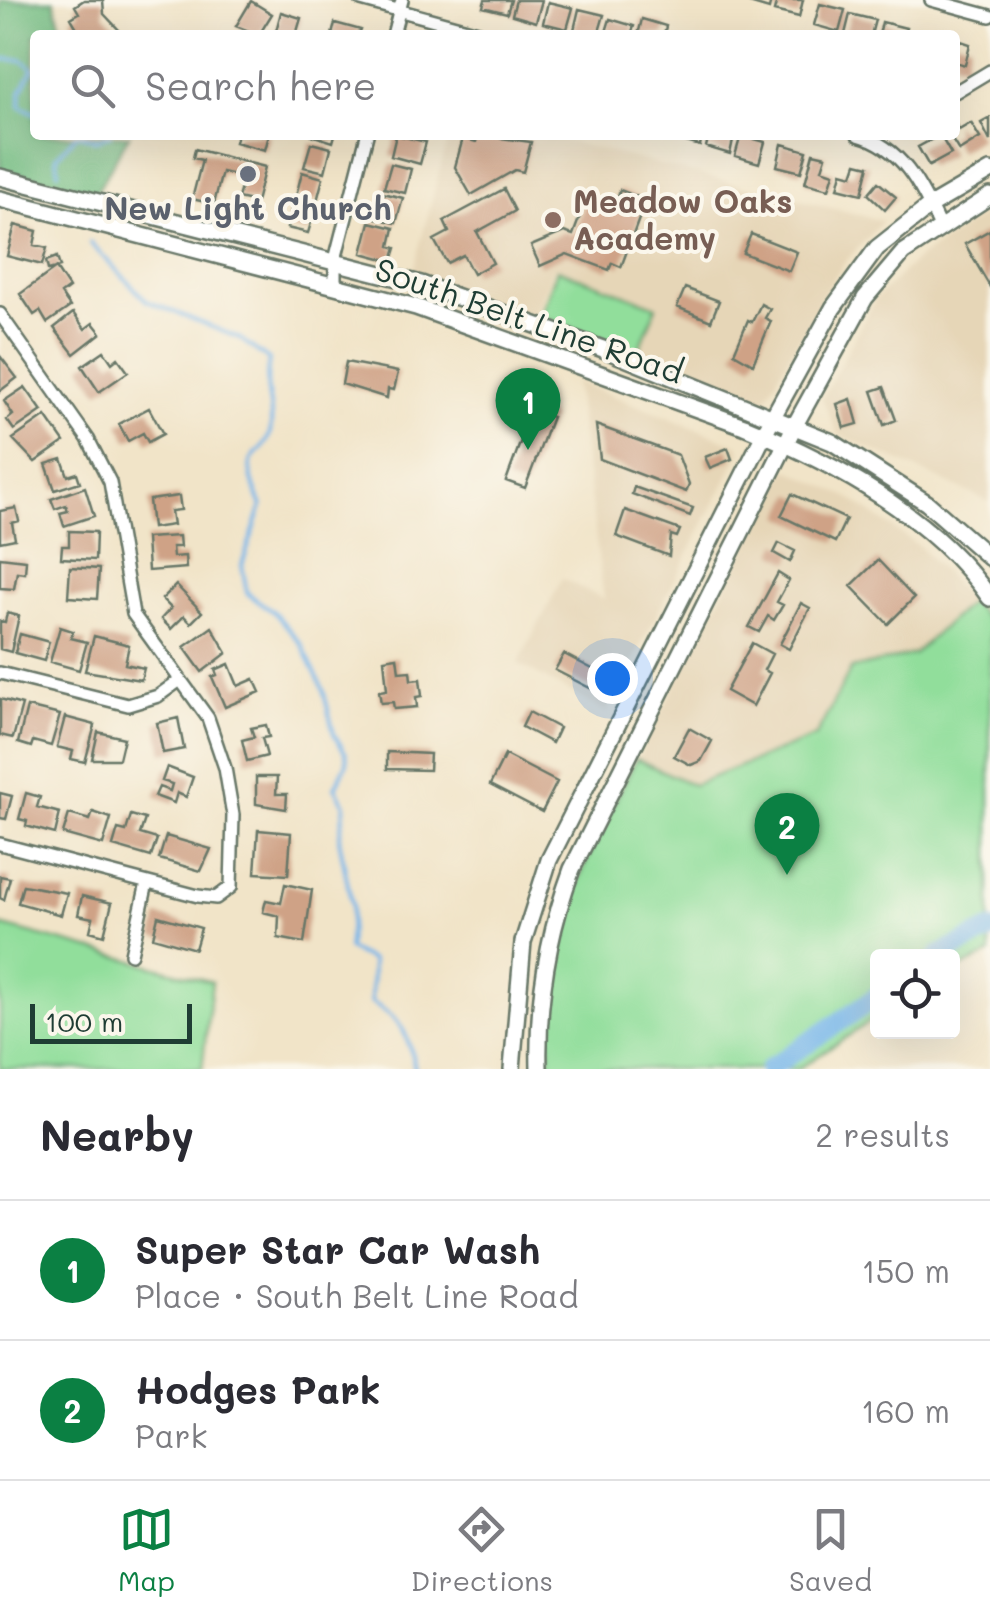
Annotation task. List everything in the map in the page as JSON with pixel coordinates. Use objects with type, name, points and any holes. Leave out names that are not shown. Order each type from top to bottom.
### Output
[{"type":"main road","points":[[512,1069],[523,942],[550,860],[774,415],[856,275],[877,248],[930,206],[990,171]]},
{"type":"main road","name":"South Belt Line Road","points":[[1,187],[174,219],[422,284],[646,366],[774,415],[884,474],[990,558]]},
{"type":"main road","name":"South Belt Line Road","points":[[1,187],[168,243],[335,284],[574,364],[764,434],[884,499],[930,534],[988,590]]},
{"type":"main road","points":[[538,1069],[544,973],[556,912],[572,868],[795,425],[879,276],[940,228],[990,196]]},
{"type":"main road","points":[[168,243],[174,219]]},
{"type":"main road","points":[[574,364],[590,364],[634,378],[646,366]]},
{"type":"main road","points":[[652,660],[672,669]]},
{"type":"main road","points":[[550,860],[572,868]]},
{"type":"street","points":[[361,0],[401,5],[475,30]]},
{"type":"street","points":[[932,0],[990,16]]},
{"type":"street","points":[[394,30],[401,5]]},
{"type":"street","points":[[960,89],[990,72]]},
{"type":"street","points":[[335,284],[335,260],[367,140]]},
{"type":"street","points":[[881,140],[903,161],[940,228]]},
{"type":"street","points":[[0,314],[88,440],[110,482],[133,614],[208,718],[225,768],[233,815],[231,886],[224,895],[206,898],[0,844]]},
{"type":"street","points":[[0,673],[128,704],[158,696],[180,680]]},
{"type":"street","points":[[131,954],[148,883]]},
{"type":"shaded area","points":[[448,140],[563,140],[883,221],[846,261],[821,298],[764,402],[638,352],[656,306],[553,268],[534,318],[412,275]]},
{"type":"shaded area","points":[[990,211],[990,502],[838,434],[822,398],[875,299],[918,258]]},
{"type":"shaded area","points":[[575,381],[738,445],[741,451],[607,712],[518,664],[562,579],[604,599]]},
{"type":"shaded area","points":[[787,469],[850,498],[920,547],[971,601],[914,654],[851,669],[817,736],[693,785],[637,759]]},
{"type":"green space","points":[[0,0],[54,0],[62,30],[30,30],[30,140],[126,140],[96,193],[0,170]]},
{"type":"green space","points":[[557,269],[657,306],[638,352],[540,316]]},
{"type":"green space","points":[[971,601],[990,624],[990,954],[960,969],[960,949],[870,949],[870,1022],[798,1069],[549,1069],[550,991],[561,931],[583,871],[636,759],[693,785],[816,736],[851,669],[914,654]]},
{"type":"green space","points":[[0,925],[212,982],[202,1069],[0,1069]]},
{"type":"building","points":[[84,0],[103,0],[104,14],[119,30],[78,30],[71,18],[79,13],[75,6]]},
{"type":"building","points":[[485,0],[511,0],[507,13],[483,7]]},
{"type":"building","points":[[516,0],[542,0],[536,22],[512,15]]},
{"type":"building","points":[[739,0],[771,0],[769,9]]},
{"type":"building","points":[[777,0],[803,0],[799,17],[774,11]]},
{"type":"building","points":[[251,1],[272,14],[262,30],[236,26]]},
{"type":"building","points":[[548,2],[573,8],[567,29],[543,23]]},
{"type":"building","points":[[820,4],[845,10],[840,30],[814,25]]},
{"type":"building","points":[[579,9],[604,15],[600,30],[574,30]]},
{"type":"building","points":[[281,12],[301,18],[297,30],[276,30]]},
{"type":"building","points":[[850,14],[875,20],[872,30],[846,30]]},
{"type":"building","points":[[610,19],[634,26],[633,30],[607,30]]},
{"type":"building","points":[[642,19],[666,26],[665,30],[639,30]]},
{"type":"building","points":[[882,22],[906,28],[905,30],[880,30]]},
{"type":"building","points":[[335,23],[361,30],[333,30]]},
{"type":"building","points":[[960,41],[970,44],[965,65],[960,64]]},
{"type":"building","points":[[990,118],[990,141],[981,123]]},
{"type":"building","points":[[971,123],[980,138],[959,151],[952,140],[960,140],[960,129]]},
{"type":"building","points":[[236,140],[268,140],[265,150]]},
{"type":"building","points":[[395,140],[426,142],[420,164],[391,156]]},
{"type":"building","points":[[462,140],[531,142],[523,172],[515,170],[471,195],[455,167]]},
{"type":"building","points":[[679,140],[701,140],[700,146]]},
{"type":"building","points":[[708,140],[733,140],[730,154],[706,147]]},
{"type":"building","points":[[740,140],[765,142],[759,163],[735,156]]},
{"type":"building","points":[[931,140],[943,140],[951,154],[929,166],[918,147]]},
{"type":"building","points":[[311,143],[331,148],[325,172],[304,167]]},
{"type":"building","points":[[782,144],[807,151],[801,172],[777,166]]},
{"type":"building","name":"New Light Church","points":[[195,149],[265,167],[256,202],[238,198],[244,177],[222,172],[214,204],[192,199],[202,160],[193,158]]},
{"type":"building","points":[[813,153],[826,156],[822,169],[834,173],[829,189],[805,183]]},
{"type":"building","points":[[857,163],[869,166],[862,194],[838,188],[842,172],[853,175]]},
{"type":"building","points":[[391,164],[411,169],[405,193],[384,188]]},
{"type":"building","points":[[302,172],[323,178],[317,201],[296,196]]},
{"type":"building","points":[[878,182],[896,197],[885,210],[868,194]]},
{"type":"building","points":[[504,189],[515,211],[477,232],[493,263],[473,274],[463,255],[447,263],[434,240],[449,232],[444,221]]},
{"type":"building","points":[[620,190],[646,200],[621,267],[612,263],[609,270],[567,254],[540,266],[531,246],[564,232],[573,235],[586,200],[630,212],[632,207],[616,202]]},
{"type":"building","points":[[383,193],[403,198],[396,223],[376,218]]},
{"type":"building","points":[[293,203],[315,209],[308,233],[287,228]]},
{"type":"building","points":[[370,222],[394,228],[390,246],[396,248],[392,261],[362,253]]},
{"type":"building","points":[[15,225],[37,231],[34,245],[47,248],[42,265],[7,256]]},
{"type":"building","points":[[990,230],[990,287],[965,244]]},
{"type":"building","points":[[751,234],[797,252],[789,271],[743,253]]},
{"type":"building","points":[[57,257],[60,267],[48,270],[46,261]]},
{"type":"building","points":[[56,268],[69,288],[61,294],[70,307],[47,323],[40,311],[34,315],[20,294]]},
{"type":"building","points":[[685,288],[719,301],[711,321],[677,307]]},
{"type":"building","points":[[761,304],[770,309],[765,318],[771,321],[753,364],[734,353],[748,320],[752,322]]},
{"type":"building","points":[[73,313],[85,329],[93,323],[101,333],[74,354],[54,328]]},
{"type":"building","points":[[104,351],[112,363],[118,358],[128,372],[99,392],[82,366]]},
{"type":"building","points":[[0,356],[17,378],[0,391]]},
{"type":"building","points":[[346,362],[398,372],[394,390],[388,389],[387,398],[342,384]]},
{"type":"building","points":[[25,387],[42,411],[14,430],[7,420],[13,415],[4,401]]},
{"type":"building","points":[[884,387],[896,420],[884,425],[872,391]]},
{"type":"building","points":[[851,399],[858,424],[844,428],[837,404]]},
{"type":"building","points":[[149,408],[163,434],[148,442],[143,433],[128,441],[119,424]]},
{"type":"building","points":[[540,413],[552,417],[525,488],[506,481],[530,416],[538,419]]},
{"type":"building","points":[[46,416],[64,442],[35,462],[13,439]]},
{"type":"building","points":[[596,425],[678,455],[689,484],[686,492],[600,459]]},
{"type":"building","points":[[728,448],[732,459],[710,468],[705,457]]},
{"type":"building","points":[[62,459],[68,476],[77,473],[80,482],[55,490],[46,464]]},
{"type":"building","points":[[85,487],[94,516],[64,526],[60,513],[68,511],[66,505],[55,509],[51,499]]},
{"type":"building","points":[[634,487],[693,508],[690,516],[632,494]]},
{"type":"building","points":[[792,494],[846,519],[835,542],[781,516]]},
{"type":"building","points":[[179,496],[181,510],[171,511],[173,525],[152,528],[149,500]]},
{"type":"building","points":[[16,508],[19,521],[12,523],[15,539],[0,542],[0,511]]},
{"type":"building","points":[[625,510],[680,530],[677,537],[671,535],[669,556],[616,536]]},
{"type":"building","points":[[69,531],[96,532],[95,560],[61,558],[62,546],[69,546]]},
{"type":"building","points":[[179,536],[180,547],[172,547],[173,557],[185,556],[186,568],[148,571],[146,538]]},
{"type":"building","points":[[779,543],[795,551],[790,562],[774,553]]},
{"type":"building","points":[[0,557],[26,560],[25,573],[17,572],[14,589],[0,588]]},
{"type":"building","points":[[878,560],[914,598],[888,624],[851,586]]},
{"type":"building","points":[[70,567],[99,569],[97,599],[68,597]]},
{"type":"building","points":[[778,573],[789,580],[777,602],[783,605],[774,620],[768,616],[759,632],[749,627]]},
{"type":"building","points":[[176,585],[202,612],[191,623],[184,616],[171,629],[161,619],[171,608],[162,599]]},
{"type":"building","points":[[801,603],[810,608],[789,649],[780,644]]},
{"type":"building","points":[[7,613],[19,616],[11,652],[0,649],[0,621],[5,622]]},
{"type":"building","points":[[60,627],[73,631],[71,638],[87,642],[79,670],[50,662]]},
{"type":"building","points":[[212,627],[227,653],[202,672],[184,647]]},
{"type":"building","points":[[20,634],[49,642],[44,661],[15,653]]},
{"type":"building","points":[[94,636],[129,645],[125,664],[144,668],[141,680],[85,671]]},
{"type":"building","points":[[752,643],[772,654],[764,670],[770,673],[753,706],[726,691]]},
{"type":"building","points":[[564,654],[598,672],[590,688],[555,670]]},
{"type":"building","points":[[397,657],[399,672],[410,671],[411,680],[420,679],[422,696],[416,697],[417,707],[394,709],[393,702],[381,703],[379,691],[387,690],[384,659]]},
{"type":"building","points":[[229,664],[238,686],[254,679],[260,692],[225,707],[212,677],[217,675],[215,670]]},
{"type":"building","points":[[0,699],[22,705],[13,738],[0,735]]},
{"type":"building","points":[[27,707],[60,715],[51,746],[33,741],[31,747],[18,743]]},
{"type":"building","points":[[529,712],[559,728],[552,743],[522,727]]},
{"type":"building","points":[[65,717],[95,725],[85,762],[71,759],[73,751],[57,747]]},
{"type":"building","points":[[178,718],[184,749],[163,753],[157,723]]},
{"type":"building","points":[[266,725],[269,737],[262,738],[267,756],[247,761],[242,740],[254,737],[251,728]]},
{"type":"building","points":[[689,728],[712,741],[701,761],[691,765],[674,756]]},
{"type":"building","points":[[98,732],[124,738],[119,759],[92,759]]},
{"type":"building","points":[[387,752],[430,754],[429,770],[387,769]]},
{"type":"building","points":[[505,755],[557,782],[542,812],[490,785]]},
{"type":"building","points":[[167,767],[193,777],[186,797],[177,793],[174,803],[155,796],[159,787],[170,791],[172,784],[162,781]]},
{"type":"building","points":[[256,777],[277,777],[276,794],[287,794],[286,809],[256,804]]},
{"type":"building","points":[[0,793],[12,796],[6,819],[0,818]]},
{"type":"building","points":[[26,793],[40,797],[37,807],[60,813],[55,834],[26,826],[27,821],[19,819]]},
{"type":"building","points":[[93,812],[111,818],[103,845],[63,834],[69,814],[90,820]]},
{"type":"building","points":[[131,815],[145,819],[140,834],[157,839],[151,857],[113,846],[118,829],[126,831]]},
{"type":"building","points":[[258,830],[291,833],[288,875],[255,873]]},
{"type":"building","points":[[166,836],[211,849],[201,871],[159,859]]},
{"type":"building","points":[[0,876],[10,878],[4,900],[0,898]]},
{"type":"building","points":[[285,884],[312,890],[304,943],[278,938],[279,916],[263,912],[266,900],[281,903]]},
{"type":"building","points":[[23,885],[67,893],[61,915],[18,903]]},
{"type":"building","points":[[82,896],[112,903],[104,935],[90,931],[93,918],[78,915]]},
{"type":"building","points":[[158,916],[201,928],[195,949],[153,937]]},
{"type":"waterway","points":[[0,59],[22,60],[30,66]]},
{"type":"waterway","points":[[30,74],[21,92],[20,106],[30,111]]},
{"type":"waterway","points":[[58,172],[57,156],[71,140]]},
{"type":"waterway","points":[[90,243],[147,301],[239,338],[269,360],[269,437],[254,455],[250,471],[262,506],[242,565],[247,593],[275,613],[302,645],[323,689],[334,734],[346,754],[347,763],[335,787],[345,805],[339,839],[352,906],[348,949],[372,961],[371,1002],[402,1029],[415,1069]]},
{"type":"waterway","points":[[953,949],[990,930]]},
{"type":"waterway","points":[[769,1069],[870,1001]]},
{"type":"place","name":"New Light Church","points":[[248,174]]},
{"type":"place","name":"Meadow Oaks Academy","points":[[553,220]]},
{"type":"place","name":"Super Star Car Wash","points":[[528,450]]},
{"type":"place","name":"Hodges Park","points":[[787,875]]}]
